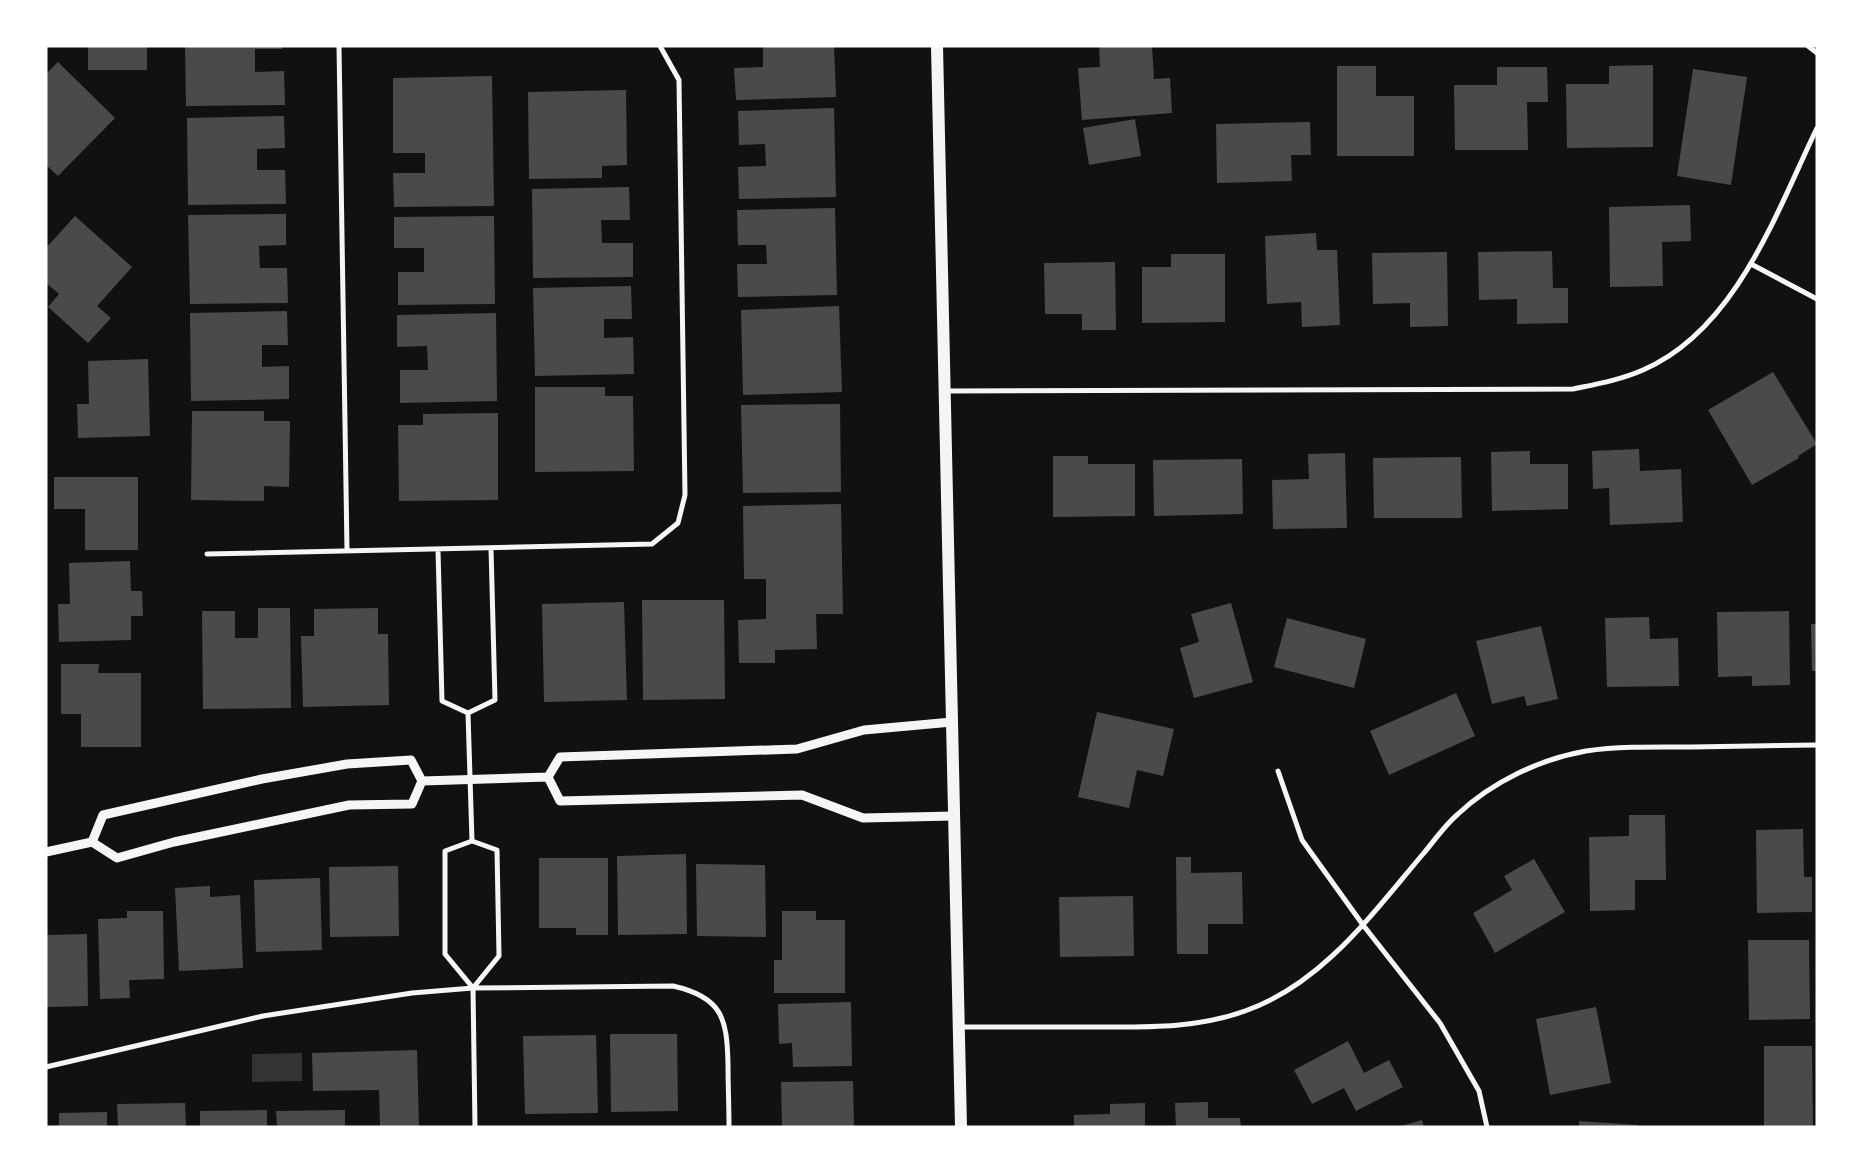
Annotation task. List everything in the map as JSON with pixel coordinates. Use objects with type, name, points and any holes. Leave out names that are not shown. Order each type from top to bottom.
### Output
[{"type":"main road","points":[[937,46],[961,1127]]},
{"type":"street","points":[[339,46],[347,550]]},
{"type":"street","points":[[207,554],[652,544],[678,523],[685,496],[679,80],[660,46]]},
{"type":"street","points":[[1808,46],[1817,53]]},
{"type":"street","points":[[945,391],[1573,389],[1610,382],[1644,369],[1675,351],[1702,328],[1751,264],[1817,128]]},
{"type":"street","points":[[1751,264],[1817,299]]},
{"type":"street","points":[[468,713],[494,700],[491,548]]},
{"type":"street","points":[[438,550],[442,701],[468,713]]},
{"type":"street","points":[[468,713],[472,841]]},
{"type":"street","points":[[548,777],[560,757],[797,749],[864,730],[952,722]]},
{"type":"street","points":[[958,1027],[1177,1028],[1214,1021],[1247,1011],[1279,995],[1308,976],[1363,925],[1457,814],[1486,792],[1517,774],[1550,761],[1585,751],[1620,748],[1817,745]]},
{"type":"street","points":[[92,842],[104,815],[262,778],[347,764],[411,760],[422,781]]},
{"type":"street","points":[[1278,771],[1302,840],[1363,925],[1440,1023],[1479,1092],[1487,1127]]},
{"type":"street","points":[[422,781],[548,777]]},
{"type":"street","points":[[548,777],[560,800],[802,795],[863,818],[954,816]]},
{"type":"street","points":[[46,852],[92,842],[116,858],[174,842],[349,805],[412,804],[422,781]]},
{"type":"street","points":[[473,988],[499,956],[497,850],[472,841],[445,851],[445,954],[473,988],[475,1127]]},
{"type":"street","points":[[46,1067],[263,1016],[412,993],[473,988],[672,986],[694,991],[711,1002],[721,1015],[727,1033],[729,1127]]},
{"type":"shaded area","points":[[302,1053],[302,1081],[252,1082],[252,1054]]},
{"type":"building","points":[[88,46],[147,46],[147,70],[88,70]]},
{"type":"building","points":[[185,46],[282,46],[282,49],[255,49],[255,72],[284,71],[285,105],[186,106]]},
{"type":"building","points":[[763,46],[834,46],[836,97],[736,100],[734,68],[763,67]]},
{"type":"building","points":[[1099,46],[1152,46],[1154,79],[1170,78],[1172,113],[1082,120],[1078,68],[1100,67]]},
{"type":"building","points":[[58,62],[115,118],[58,176],[46,165],[46,74]]},
{"type":"building","points":[[1653,65],[1653,147],[1567,148],[1566,84],[1609,84],[1609,66]]},
{"type":"building","points":[[1337,66],[1376,66],[1376,96],[1414,96],[1414,156],[1337,156]]},
{"type":"building","points":[[1497,67],[1547,67],[1548,102],[1527,102],[1528,150],[1455,150],[1454,85],[1497,85]]},
{"type":"building","points":[[1693,69],[1747,77],[1731,185],[1677,176]]},
{"type":"building","points":[[492,76],[494,206],[394,207],[393,173],[425,173],[425,153],[393,153],[393,78]]},
{"type":"building","points":[[626,90],[627,165],[602,166],[602,178],[529,179],[528,92]]},
{"type":"building","points":[[834,108],[836,197],[739,199],[738,167],[766,166],[765,144],[739,145],[738,111]]},
{"type":"building","points":[[284,116],[285,148],[257,149],[257,170],[285,170],[286,204],[188,205],[187,118]]},
{"type":"building","points":[[1135,119],[1141,156],[1089,165],[1083,128]]},
{"type":"building","points":[[1310,122],[1311,155],[1291,155],[1292,181],[1217,183],[1216,124]]},
{"type":"building","points":[[629,187],[630,220],[601,220],[602,243],[633,243],[633,277],[533,278],[532,189]]},
{"type":"building","points":[[1690,205],[1691,241],[1662,242],[1663,286],[1610,287],[1609,207]]},
{"type":"building","points":[[835,208],[837,295],[738,297],[737,264],[767,264],[766,245],[738,245],[737,210]]},
{"type":"building","points":[[286,214],[286,245],[259,246],[260,268],[287,268],[288,303],[190,304],[188,215]]},
{"type":"building","points":[[75,216],[132,267],[97,306],[111,318],[88,343],[48,307],[59,294],[46,283],[46,248]]},
{"type":"building","points":[[494,216],[495,304],[398,305],[398,272],[424,272],[424,248],[394,248],[394,217]]},
{"type":"building","points":[[1316,233],[1317,250],[1337,250],[1340,325],[1302,327],[1301,302],[1267,304],[1265,236]]},
{"type":"building","points":[[1552,251],[1553,288],[1568,288],[1568,323],[1517,324],[1517,299],[1479,300],[1478,252]]},
{"type":"building","points":[[1447,252],[1448,326],[1410,327],[1410,303],[1373,304],[1372,253]]},
{"type":"building","points":[[1171,254],[1225,254],[1225,322],[1142,323],[1142,267],[1171,267]]},
{"type":"building","points":[[1115,262],[1116,330],[1082,330],[1082,314],[1045,314],[1044,263]]},
{"type":"building","points":[[631,286],[632,319],[604,319],[604,338],[633,337],[634,374],[535,376],[533,288]]},
{"type":"building","points":[[839,306],[842,392],[743,395],[741,310]]},
{"type":"building","points":[[287,311],[288,345],[262,345],[262,367],[289,366],[289,399],[191,401],[190,313]]},
{"type":"building","points":[[496,313],[497,401],[400,403],[400,370],[428,370],[427,346],[397,347],[397,315]]},
{"type":"building","points":[[148,359],[150,436],[78,438],[77,404],[89,404],[88,361]]},
{"type":"building","points":[[1773,372],[1817,444],[1798,456],[1799,458],[1752,485],[1708,410]]},
{"type":"building","points":[[535,387],[605,387],[605,396],[633,396],[634,471],[535,472]]},
{"type":"building","points":[[840,404],[841,492],[743,493],[741,405]]},
{"type":"building","points":[[192,411],[264,411],[264,421],[290,421],[289,487],[264,486],[264,501],[191,500]]},
{"type":"building","points":[[498,413],[498,500],[399,501],[398,425],[423,425],[423,414]]},
{"type":"building","points":[[1639,449],[1640,471],[1681,469],[1683,522],[1610,525],[1609,488],[1593,489],[1592,451]]},
{"type":"building","points":[[1530,451],[1530,464],[1568,464],[1568,509],[1492,511],[1491,452]]},
{"type":"building","points":[[1345,453],[1347,528],[1273,529],[1272,480],[1309,479],[1308,454]]},
{"type":"building","points":[[1053,456],[1088,456],[1088,464],[1135,464],[1135,516],[1053,517]]},
{"type":"building","points":[[1461,457],[1462,518],[1374,518],[1373,458]]},
{"type":"building","points":[[1242,459],[1243,514],[1154,516],[1153,460]]},
{"type":"building","points":[[54,477],[138,477],[138,550],[85,550],[85,509],[54,509]]},
{"type":"building","points":[[841,504],[843,614],[816,614],[817,649],[775,650],[775,663],[739,663],[738,620],[766,619],[766,579],[744,579],[743,506]]},
{"type":"building","points":[[130,561],[131,591],[142,591],[143,616],[131,616],[131,640],[59,642],[58,604],[70,604],[69,563]]},
{"type":"building","points":[[642,600],[724,600],[725,699],[643,700]]},
{"type":"building","points":[[624,602],[627,700],[544,702],[542,604]]},
{"type":"building","points":[[1231,603],[1253,682],[1194,698],[1180,648],[1199,642],[1191,614]]},
{"type":"building","points":[[258,608],[290,608],[291,708],[203,709],[202,611],[235,611],[235,638],[258,638]]},
{"type":"building","points":[[378,608],[378,634],[388,634],[389,705],[303,707],[301,636],[314,636],[314,609]]},
{"type":"building","points":[[1789,611],[1790,685],[1752,686],[1752,676],[1718,677],[1717,612]]},
{"type":"building","points":[[1649,617],[1650,639],[1678,638],[1679,686],[1607,687],[1605,618]]},
{"type":"building","points":[[1287,618],[1366,639],[1354,688],[1274,667]]},
{"type":"building","points":[[1811,624],[1817,624],[1817,671],[1812,671]]},
{"type":"building","points":[[1541,626],[1558,699],[1527,706],[1524,696],[1492,704],[1476,641]]},
{"type":"building","points":[[61,664],[99,664],[98,673],[141,673],[141,747],[81,747],[81,714],[61,714]]},
{"type":"building","points":[[1456,693],[1475,736],[1389,775],[1370,731]]},
{"type":"building","points":[[1097,712],[1174,729],[1163,776],[1137,770],[1129,808],[1078,797]]},
{"type":"building","points":[[1629,815],[1665,815],[1666,880],[1635,880],[1635,910],[1590,911],[1589,837],[1629,836]]},
{"type":"building","points":[[1803,829],[1804,877],[1812,877],[1812,912],[1757,913],[1756,830]]},
{"type":"building","points":[[686,854],[687,934],[618,935],[617,856]]},
{"type":"building","points":[[1176,857],[1191,857],[1191,873],[1242,872],[1243,924],[1208,924],[1208,954],[1177,954]]},
{"type":"building","points":[[539,858],[608,858],[608,935],[576,935],[576,928],[539,928]]},
{"type":"building","points":[[1534,859],[1565,912],[1495,953],[1473,913],[1512,890],[1504,876]]},
{"type":"building","points":[[696,864],[765,865],[766,937],[697,936]]},
{"type":"building","points":[[398,866],[399,936],[330,937],[329,867]]},
{"type":"building","points":[[320,878],[322,950],[256,952],[254,880]]},
{"type":"building","points":[[210,886],[210,897],[240,895],[243,968],[179,971],[175,888]]},
{"type":"building","points":[[1133,896],[1134,956],[1060,957],[1059,897]]},
{"type":"building","points":[[127,911],[163,911],[164,979],[129,980],[130,998],[100,999],[98,919],[127,918]]},
{"type":"building","points":[[782,911],[816,911],[816,920],[845,920],[845,993],[774,993],[774,960],[782,960]]},
{"type":"building","points":[[87,934],[88,1006],[46,1007],[46,935]]},
{"type":"building","points":[[1748,940],[1809,940],[1810,1019],[1749,1020]]},
{"type":"building","points":[[851,1002],[852,1066],[793,1067],[792,1043],[779,1044],[778,1004]]},
{"type":"building","points":[[1596,1007],[1611,1083],[1550,1095],[1536,1019]]},
{"type":"building","points":[[610,1034],[677,1034],[678,1111],[611,1112]]},
{"type":"building","points":[[596,1035],[598,1113],[525,1114],[523,1036]]},
{"type":"building","points":[[1348,1041],[1364,1073],[1389,1060],[1403,1087],[1356,1111],[1344,1088],[1312,1104],[1294,1070]]},
{"type":"building","points":[[1764,1046],[1812,1046],[1813,1127],[1764,1127]]},
{"type":"building","points":[[417,1050],[419,1127],[380,1127],[379,1090],[313,1091],[312,1053]]},
{"type":"building","points":[[853,1081],[854,1127],[782,1127],[781,1082]]},
{"type":"building","points":[[1208,1102],[1208,1118],[1240,1118],[1241,1127],[1176,1127],[1175,1103]]},
{"type":"building","points":[[185,1103],[186,1127],[118,1127],[117,1104]]},
{"type":"building","points":[[1145,1103],[1145,1127],[1074,1127],[1074,1115],[1110,1114],[1110,1104]]},
{"type":"building","points":[[267,1110],[267,1127],[200,1127],[200,1111]]},
{"type":"building","points":[[345,1110],[345,1127],[277,1127],[276,1111]]},
{"type":"building","points":[[107,1112],[107,1127],[59,1127],[59,1113]]},
{"type":"building","points":[[1422,1120],[1424,1127],[1401,1127],[1401,1126]]},
{"type":"building","points":[[1579,1121],[1638,1125],[1638,1127],[1579,1127]]}]
